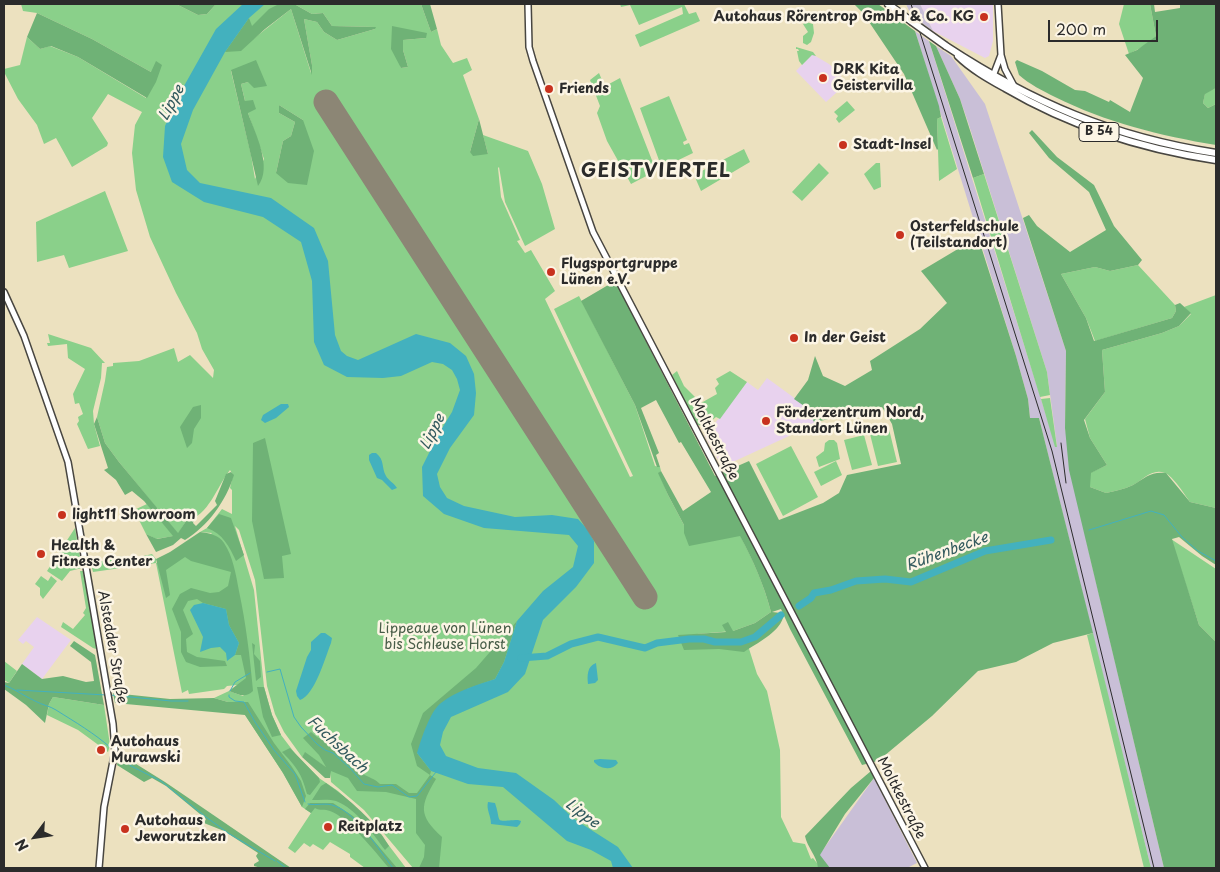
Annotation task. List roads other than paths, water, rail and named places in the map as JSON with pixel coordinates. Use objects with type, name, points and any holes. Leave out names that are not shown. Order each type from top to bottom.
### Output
[{"type":"main road","name":"B 54","points":[[888,4],[1030,103],[1066,120],[1102,133],[1147,146],[1216,160]]},
{"type":"main road","name":"B 54","points":[[992,78],[1071,115],[1098,125],[1157,141],[1216,153]]},
{"type":"street","name":"Moltkestraße","points":[[528,4],[530,47],[533,62],[594,232],[925,868]]},
{"type":"street","points":[[998,4],[1001,55],[1005,69],[1016,89]]},
{"type":"street","points":[[992,78],[1001,55]]},
{"type":"street","name":"Alstedder Straße","points":[[4,292],[24,336],[68,462],[113,724],[115,751],[104,807],[99,868]]},
{"type":"water","points":[[243,4],[265,4],[249,18],[225,52],[193,110],[181,144],[187,170],[200,183],[271,198],[314,228],[328,261],[335,335],[341,351],[347,356],[358,360],[416,334],[450,343],[466,356],[474,374],[476,393],[474,415],[450,448],[437,474],[440,487],[447,498],[464,506],[515,517],[552,515],[578,519],[594,541],[594,563],[576,587],[543,620],[525,674],[508,692],[451,717],[443,732],[440,745],[446,756],[478,768],[516,773],[554,800],[574,819],[618,847],[633,868],[613,868],[611,861],[591,850],[567,841],[503,787],[468,784],[431,771],[417,753],[433,712],[441,703],[460,692],[495,679],[504,662],[517,621],[543,591],[573,567],[578,546],[569,535],[484,528],[444,514],[423,496],[422,467],[452,412],[460,390],[452,370],[443,364],[432,362],[401,376],[383,378],[347,377],[324,365],[314,342],[312,281],[301,242],[263,217],[204,202],[172,182],[163,157],[165,126],[184,86],[216,29]]},
{"type":"water","points":[[281,404],[288,404],[289,407],[276,418],[265,423],[261,420],[263,415]]},
{"type":"water","points":[[376,453],[379,456],[386,476],[397,488],[392,490],[382,480],[377,478],[369,460],[369,455]]},
{"type":"water","points":[[203,603],[226,609],[229,625],[239,643],[235,655],[227,661],[226,653],[220,647],[200,652],[203,637],[190,610],[194,605]]},
{"type":"water","points":[[321,633],[325,633],[332,638],[331,643],[315,684],[305,697],[300,700],[296,691],[311,650],[311,642]]},
{"type":"water","points":[[596,663],[598,680],[595,683],[588,684],[589,669]]},
{"type":"water","points":[[594,760],[616,760],[618,763],[613,767],[603,768],[594,762]]},
{"type":"water","points":[[488,802],[495,803],[500,820],[518,820],[521,821],[520,824],[517,827],[491,824]]},
{"type":"waterway","points":[[1089,530],[1151,511],[1164,515],[1182,537],[1198,551],[1216,561]]},
{"type":"waterway","name":"Rühenbecke","points":[[799,606],[811,598],[814,593],[831,590],[856,581],[885,579],[911,582],[985,551],[1051,540]]},
{"type":"waterway","name":"Rühenbecke","points":[[521,658],[547,656],[571,644],[598,637],[645,648],[657,643],[689,639],[741,642],[755,637],[781,615]]},
{"type":"waterway","name":"Fuchsbach","points":[[267,672],[280,669],[294,717],[301,727],[317,744],[333,753],[350,768],[364,784],[378,787],[392,785],[409,797],[417,796],[436,772]]},
{"type":"waterway","name":"Fuchsbach","points":[[230,691],[235,682],[250,673]]},
{"type":"waterway","name":"Fuchsbach","points":[[4,685],[51,707],[111,748]]},
{"type":"waterway","points":[[17,690],[106,695]]},
{"type":"waterway","points":[[110,695],[188,701]]},
{"type":"waterway","name":"Fuchsbach","points":[[229,695],[235,701],[244,702],[274,750],[295,774],[305,802]]},
{"type":"waterway","name":"Fuchsbach","points":[[120,756],[131,766],[161,781],[206,817]]},
{"type":"waterway","name":"Fuchsbach","points":[[308,804],[332,805],[343,810],[367,833],[393,868]]},
{"type":"waterway","name":"Fuchsbach","points":[[206,817],[228,833],[275,861]]},
{"type":"waterway","name":"Fuchsbach","points":[[277,861],[286,868]]},
{"type":"railway","points":[[911,4],[1052,451],[1154,868]]},
{"type":"railway","points":[[1061,443],[1066,483]]},
{"type":"place","name":"Autohaus Rörentrop GmbH & Co. KG","points":[[984,17]]},
{"type":"place","name":"DRK Kita Geistervilla","points":[[823,78]]},
{"type":"place","name":"Friends","points":[[549,89]]},
{"type":"place","name":"Stadt-Insel","points":[[843,145]]},
{"type":"place","name":"Osterfeldschule (Teilstandort)","points":[[900,235]]},
{"type":"place","name":"Flugsportgruppe Lünen e.V.","points":[[551,272]]},
{"type":"place","name":"In der Geist","points":[[794,338]]},
{"type":"place","name":"Förderzentrum Nord, Standort Lünen","points":[[766,421]]},
{"type":"place","name":"light11 Showroom","points":[[62,515]]},
{"type":"place","name":"Health & Fitness Center","points":[[41,554]]},
{"type":"place","name":"Autohaus Murawski","points":[[101,750]]},
{"type":"place","name":"Reitplatz","points":[[328,827]]},
{"type":"place","name":"Autohaus Jeworutzken","points":[[125,829]]},
{"type":"district","name":"GEISTVIERTEL","points":[[656,172]]},
{"type":"water label","name":"Lippe","points":[[172,103]]},
{"type":"water label","name":"Lippe","points":[[433,432]]},
{"type":"water label","name":"Lippe","points":[[582,814]]},
{"type":"park label","name":"Lippeaue von Lünen bis Schleuse Horst","points":[[445,638]]}]
